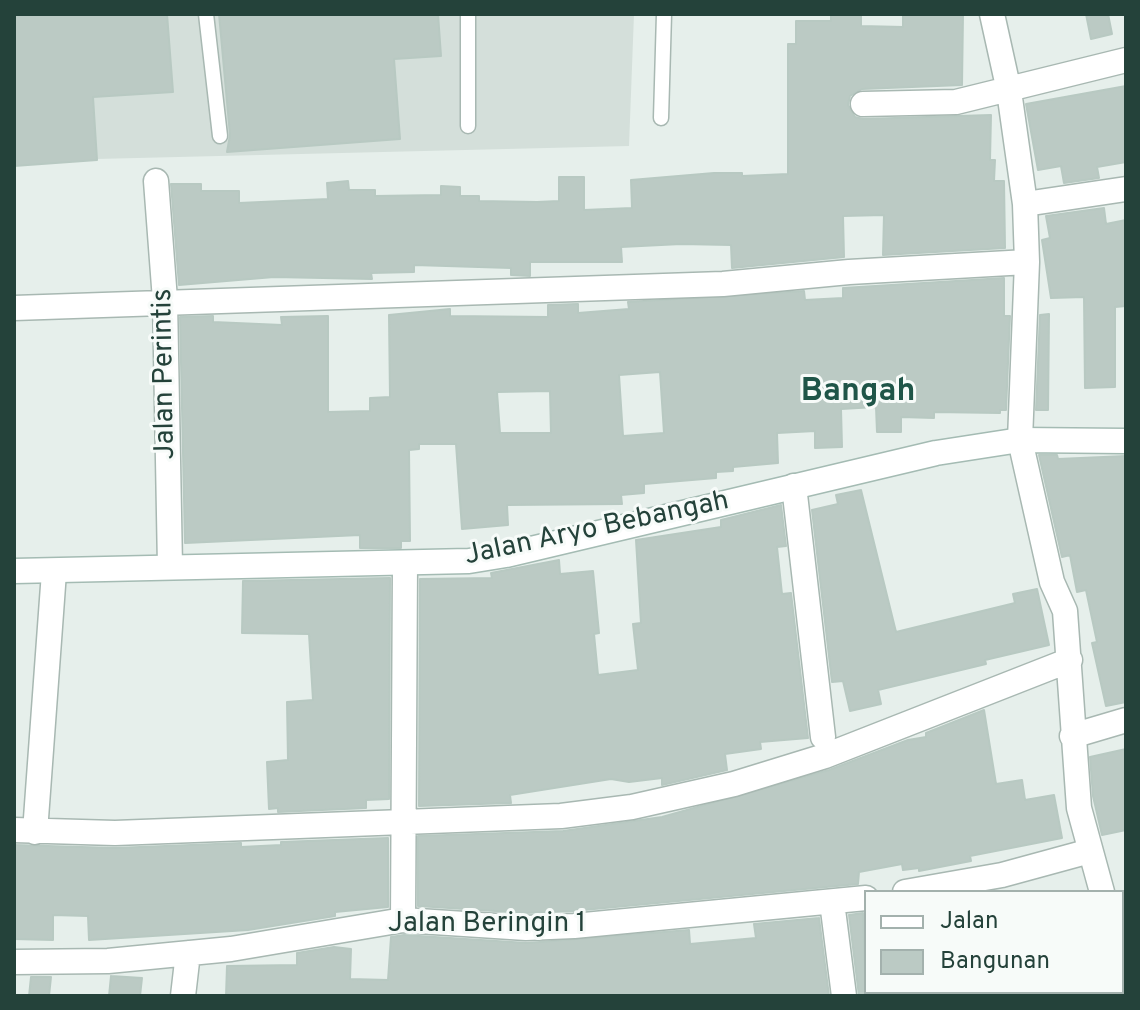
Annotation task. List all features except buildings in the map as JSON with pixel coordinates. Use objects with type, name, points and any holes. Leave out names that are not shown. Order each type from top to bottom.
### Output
[{"type":"street","points":[[992,14],[1009,91],[1025,204],[1027,262],[1020,440],[1052,582],[1065,611],[1079,808],[1101,890]]},
{"type":"street","points":[[863,104],[956,102],[1126,60]]},
{"type":"street","name":"Jalan Perintis","points":[[156,181],[165,300],[170,567]]},
{"type":"street","points":[[1025,204],[1126,189]]},
{"type":"street","points":[[14,308],[165,300],[723,284],[849,272],[1027,262]]},
{"type":"street","name":"Jalan Aryo Bebangah","points":[[14,571],[405,564],[506,555],[883,464],[1020,440],[1126,441]]},
{"type":"street","points":[[794,486],[823,737]]},
{"type":"street","points":[[403,920],[405,564]]},
{"type":"street","points":[[54,572],[24,831],[115,833],[598,813],[734,784],[825,756],[1070,660]]},
{"type":"street","points":[[1072,736],[1126,720]]},
{"type":"street","points":[[930,890],[955,888],[1090,851]]},
{"type":"street","name":"Jalan Beringin 1","points":[[14,962],[108,961],[282,943],[403,920],[526,928],[685,918],[864,898]]},
{"type":"street","points":[[832,902],[844,996]]},
{"type":"street","points":[[183,996],[188,953]]},
{"type":"lane","points":[[206,14],[220,136]]},
{"type":"lane","points":[[468,14],[468,126]]},
{"type":"lane","points":[[661,118],[664,14]]},
{"type":"shaded area","points":[[14,14],[634,14],[629,146],[14,161]]},
{"type":"district","name":"Bangah","points":[[858,394]]}]
